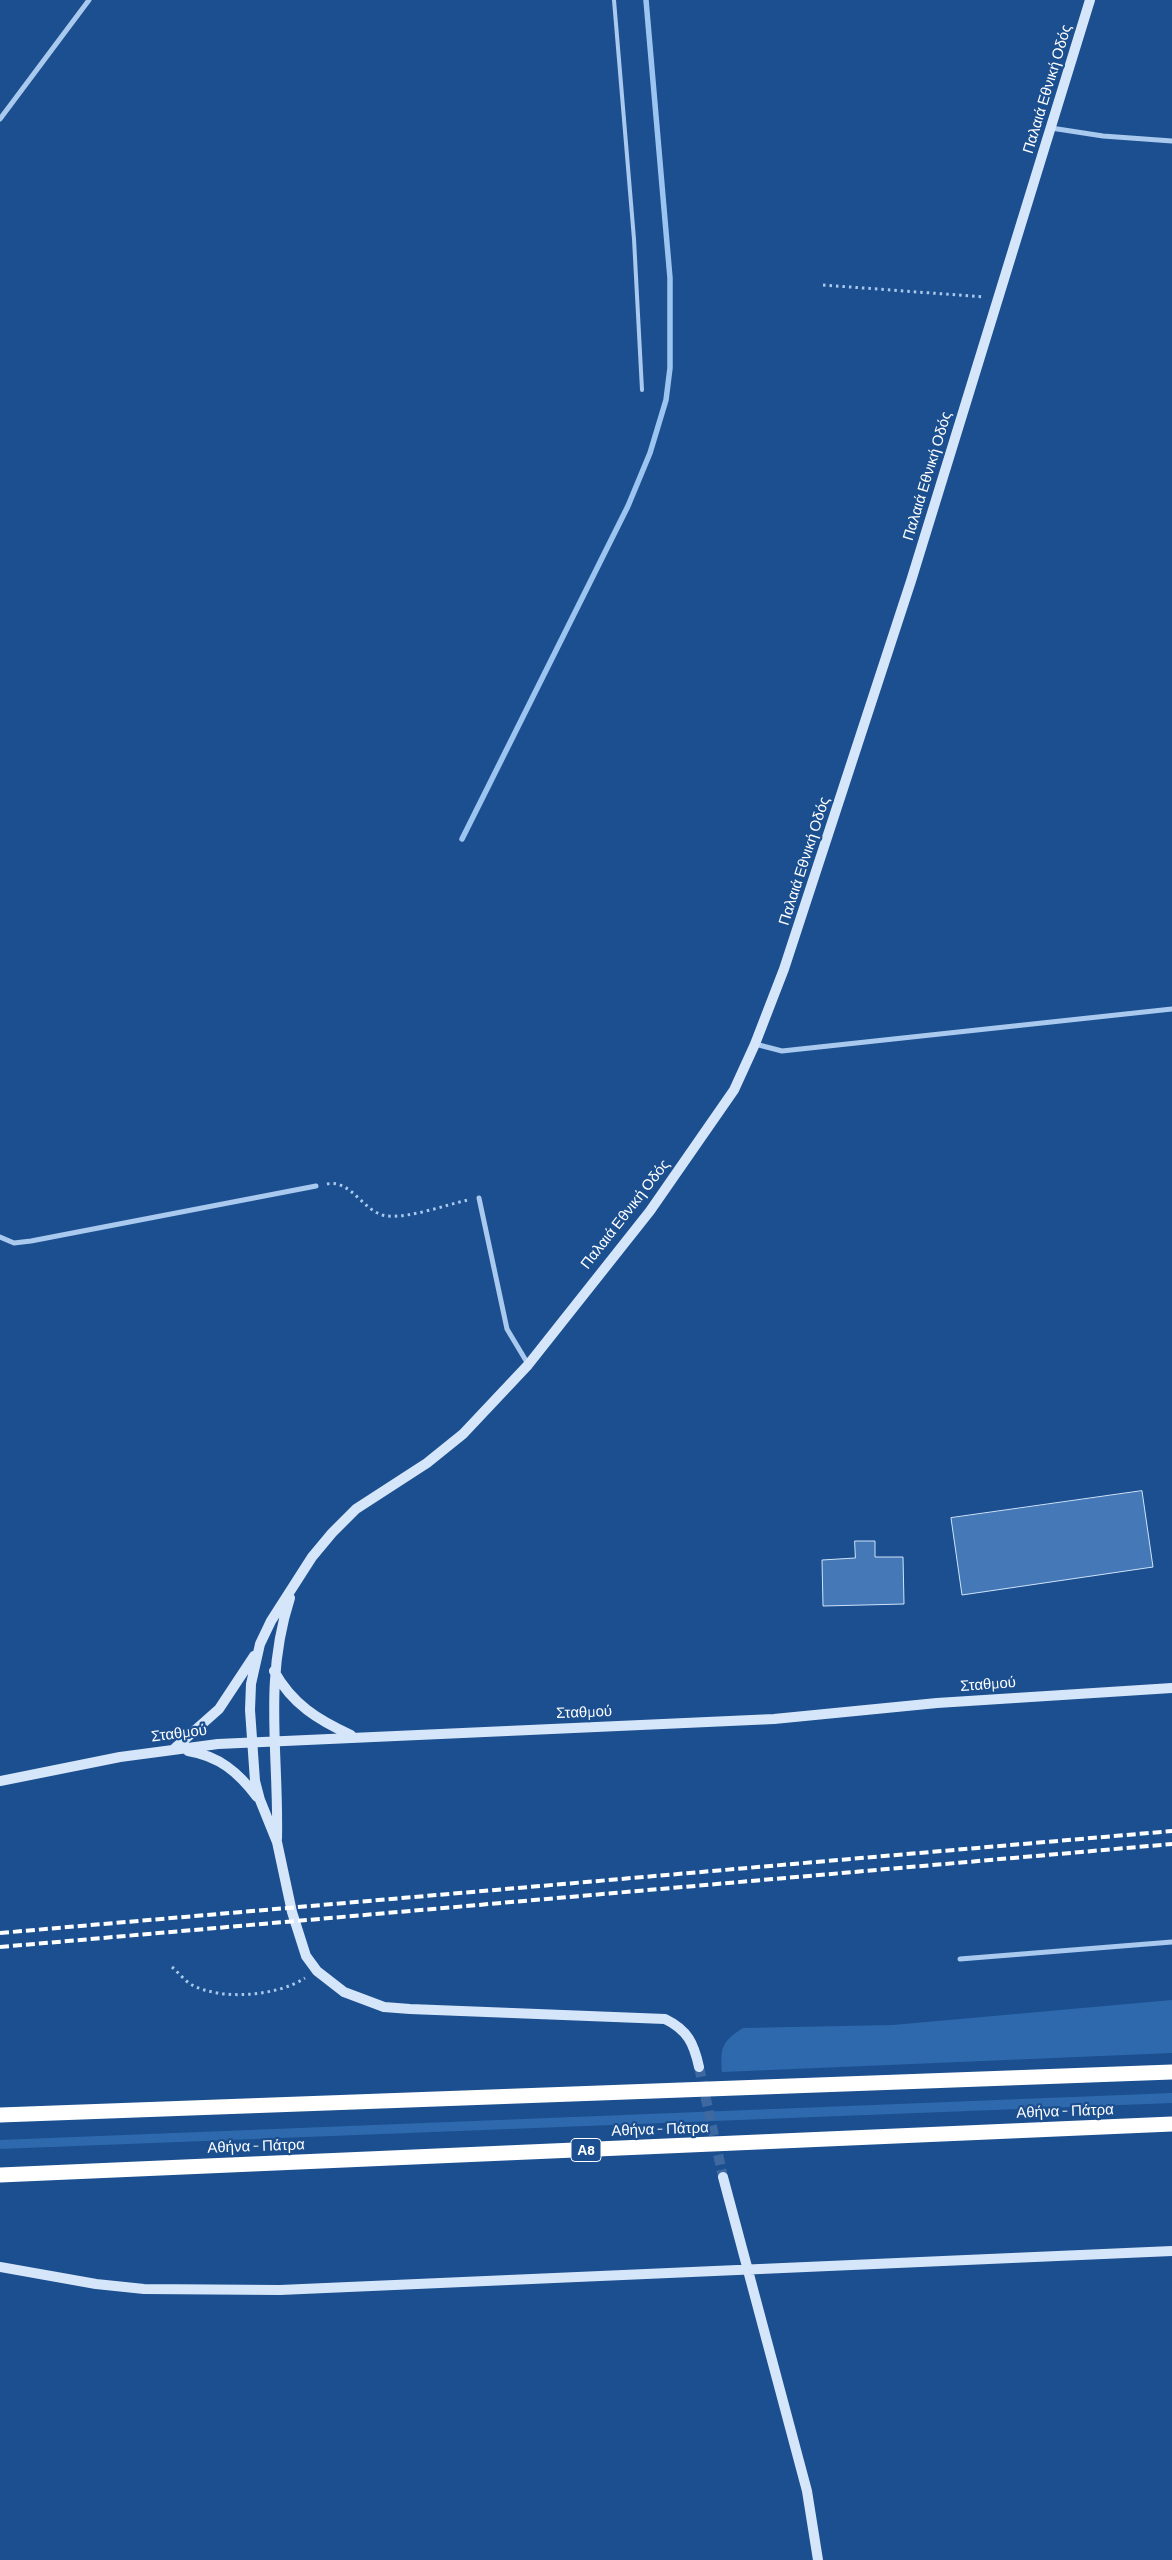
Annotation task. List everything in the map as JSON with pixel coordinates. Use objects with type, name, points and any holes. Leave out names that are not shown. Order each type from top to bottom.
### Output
[{"type":"highway","points":[[0,2115],[1172,2072]]},
{"type":"highway","name":"Αθήνα - Πάτρα","points":[[0,2175],[1172,2124]]},
{"type":"street","points":[[0,119],[89,0]]},
{"type":"street","name":"Παλαιά Εθνική Οδός","points":[[260,1800],[251,1741],[251,1684],[260,1644],[271,1620],[294,1585],[317,1551],[356,1509],[428,1463],[463,1434],[528,1365],[650,1211],[734,1090],[755,1044],[784,969],[908,590],[1090,0]]},
{"type":"street","points":[[1050,128],[1103,136],[1172,142]]},
{"type":"street","points":[[755,1044],[782,1051],[1172,1009]]},
{"type":"street","points":[[0,1237],[14,1243],[31,1241],[316,1186]]},
{"type":"street","points":[[478,1198],[507,1329],[528,1365]]},
{"type":"street","name":"Παλαιά Εθνική Οδός","points":[[277,1842],[278,1793],[274,1740],[274,1671],[282,1622],[294,1585]]},
{"type":"street","points":[[174,1748],[219,1709],[239,1681],[260,1644]]},
{"type":"street","points":[[274,1671],[284,1688],[309,1713],[354,1736]]},
{"type":"street","name":"Σταθμού","points":[[0,1781],[120,1756],[174,1748],[251,1741],[774,1718],[938,1703],[1172,1688]]},
{"type":"street","points":[[174,1748],[202,1753],[220,1760],[235,1772],[260,1800],[277,1842],[306,1956],[317,1972],[344,1992],[384,2007],[665,2018],[686,2032],[695,2047],[699,2068]]},
{"type":"street","points":[[960,1959],[1172,1942]]},
{"type":"street","points":[[723,2177],[807,2491],[818,2560]]},
{"type":"street","points":[[0,2267],[96,2284],[144,2288],[280,2290],[1172,2251]]},
{"type":"lane","points":[[614,0],[634,238],[642,390]]},
{"type":"path","points":[[823,285],[998,298]]},
{"type":"path","points":[[316,1186],[330,1183],[342,1185],[374,1212],[386,1216],[400,1216],[478,1198]]},
{"type":"path","points":[[172,1967],[192,1984],[215,1992],[264,1994],[291,1987],[317,1972]]},
{"type":"shaded area","points":[[1172,2000],[1172,2053],[722,2072],[721,2057],[724,2046],[731,2037],[743,2028],[893,2025]]},
{"type":"shaded area","points":[[1172,2093],[1172,2103],[0,2149],[0,2140]]},
{"type":"building","points":[[1142,1491],[1153,1567],[962,1595],[951,1518]]},
{"type":"building","points":[[855,1541],[875,1541],[875,1557],[903,1557],[904,1604],[823,1606],[822,1560],[855,1558]]},
{"type":"waterway","points":[[462,839],[628,506],[650,453],[666,400],[670,368],[670,278],[646,0]]},
{"type":"tunnel","points":[[699,2067],[723,2177]]},
{"type":"railway","points":[[0,1933],[1172,1831]]},
{"type":"railway","points":[[0,1947],[1172,1844]]}]
